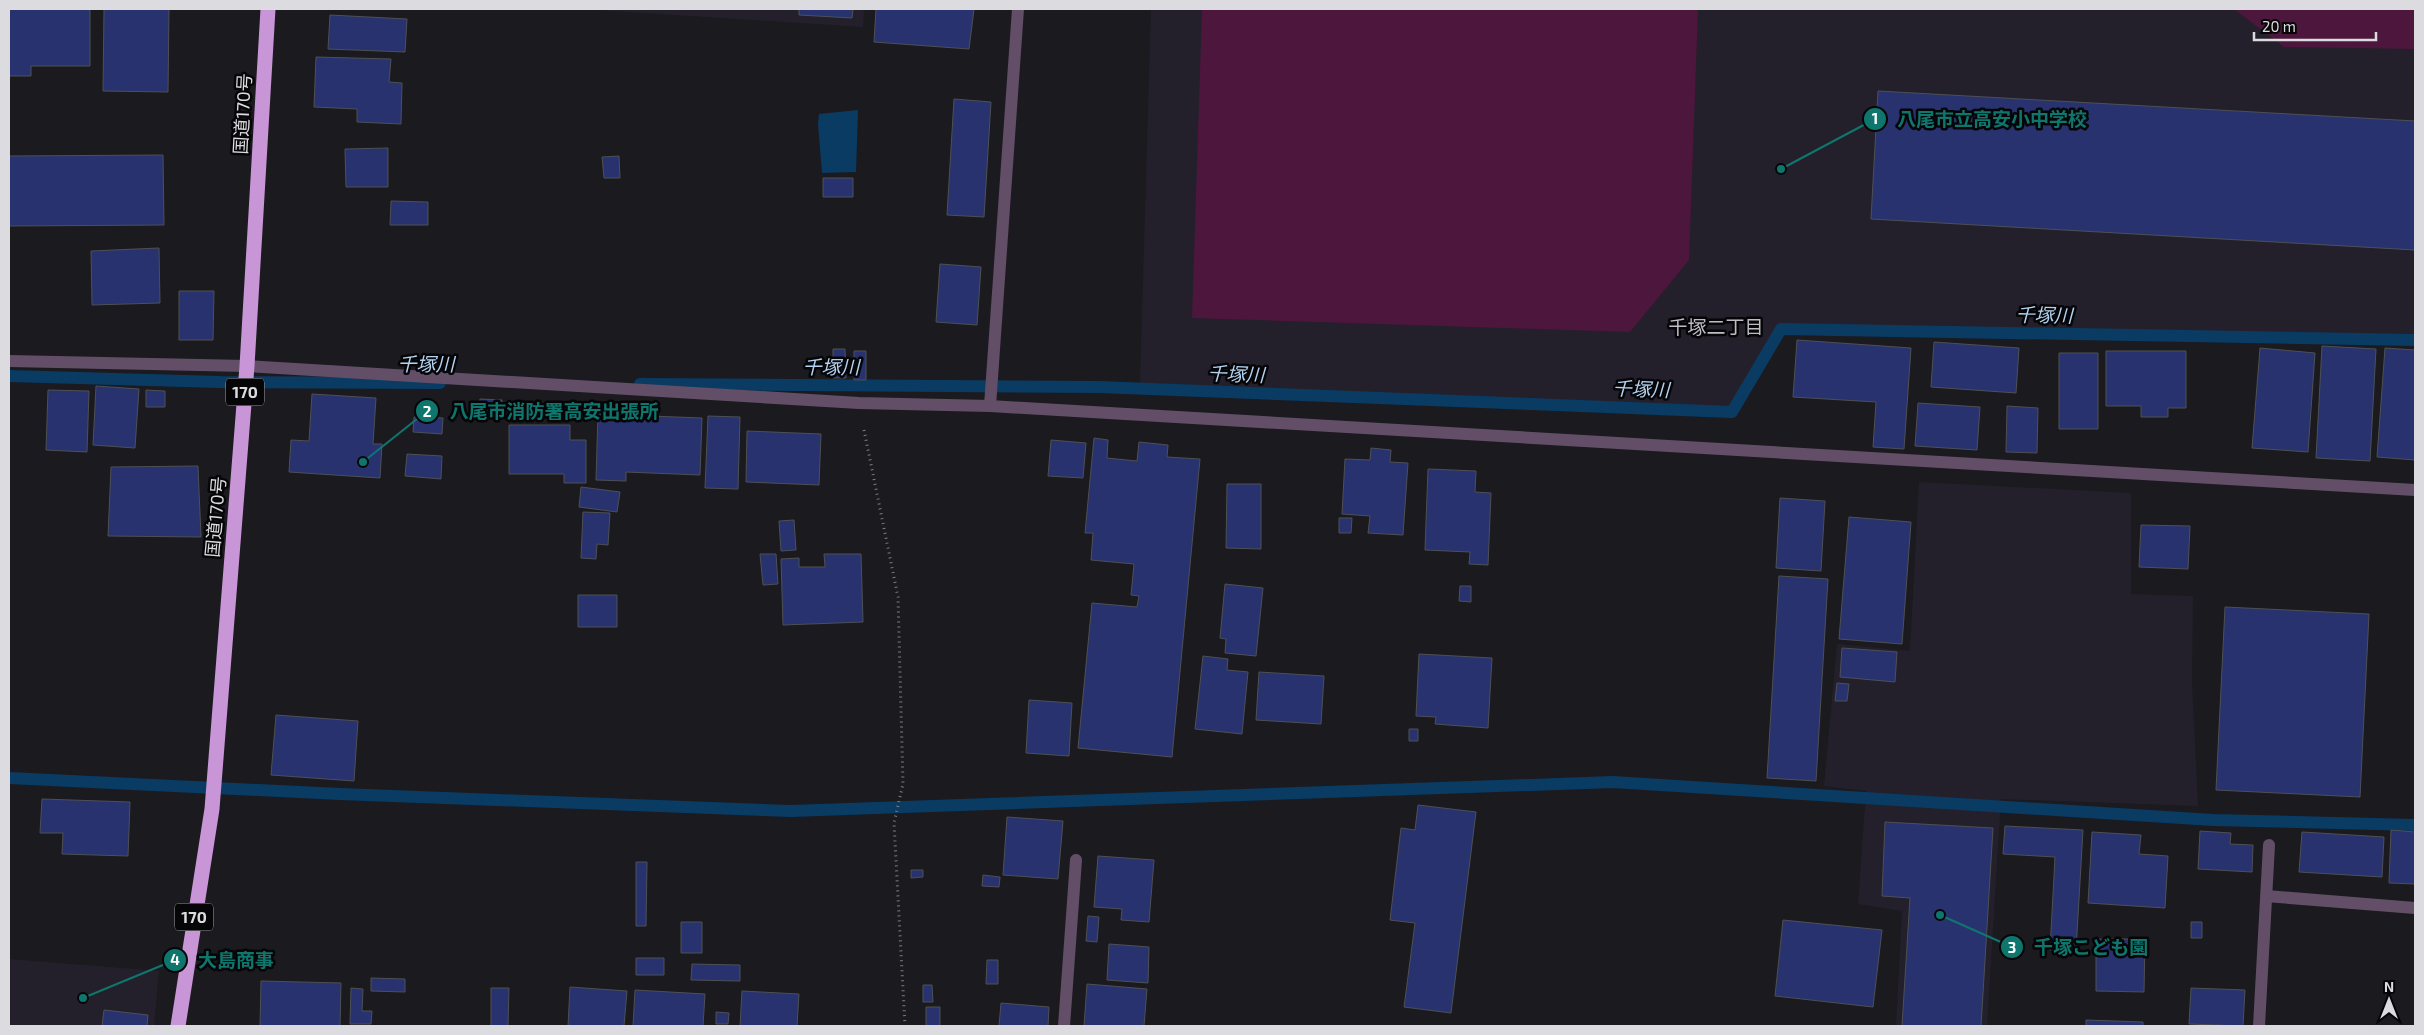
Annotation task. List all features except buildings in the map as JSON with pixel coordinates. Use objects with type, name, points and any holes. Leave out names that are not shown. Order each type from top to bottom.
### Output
[{"type":"highway","name":"国道170号","points":[[178,1026],[212,809],[247,366],[268,9]]},
{"type":"street","points":[[990,406],[1018,9]]},
{"type":"street","points":[[9,362],[247,366],[859,403],[990,406],[2415,490]]},
{"type":"street","points":[[2259,1026],[2269,845]]},
{"type":"street","points":[[1064,1026],[1076,860]]},
{"type":"street","points":[[2266,896],[2415,908]]},
{"type":"path","points":[[859,403],[898,597],[903,784],[894,823],[905,1026]]},
{"type":"shaded area","points":[[582,9],[864,9],[863,27]]},
{"type":"shaded area","points":[[1151,9],[2415,9],[2415,340],[1781,329],[1732,412],[1718,408],[1140,383]]},
{"type":"shaded area","points":[[1202,9],[1698,9],[1689,260],[1630,332],[1192,318]]},
{"type":"shaded area","points":[[2234,9],[2415,9],[2415,49],[2284,47]]},
{"type":"shaded area","points":[[1919,482],[2131,493],[2131,594],[2193,596],[2192,684],[2198,806],[2001,799],[1987,1026],[1896,1026],[1902,911],[1858,904],[1866,791],[1824,786],[1837,644],[1910,651]]},
{"type":"shaded area","points":[[9,959],[159,971],[154,1026],[9,1026]]},
{"type":"water","points":[[858,110],[856,172],[822,173],[818,124],[819,114]]},
{"type":"waterway","name":"千塚川","points":[[640,384],[1099,387],[1732,412],[1781,329],[2415,340]]},
{"type":"waterway","name":"千塚川","points":[[9,376],[219,382],[440,383]]},
{"type":"waterway","points":[[9,778],[340,794],[791,811],[1613,782],[2213,820],[2415,825]]},
{"type":"place","name":"八尾市立高安小中学校","points":[[1781,169]]},
{"type":"place","name":"八尾市消防署高安出張所","points":[[363,462]]},
{"type":"place","name":"千塚こども園","points":[[1940,915]]},
{"type":"place","name":"大島商事","points":[[83,998]]},
{"type":"district","name":"千塚二丁目","points":[[1716,327]]}]
